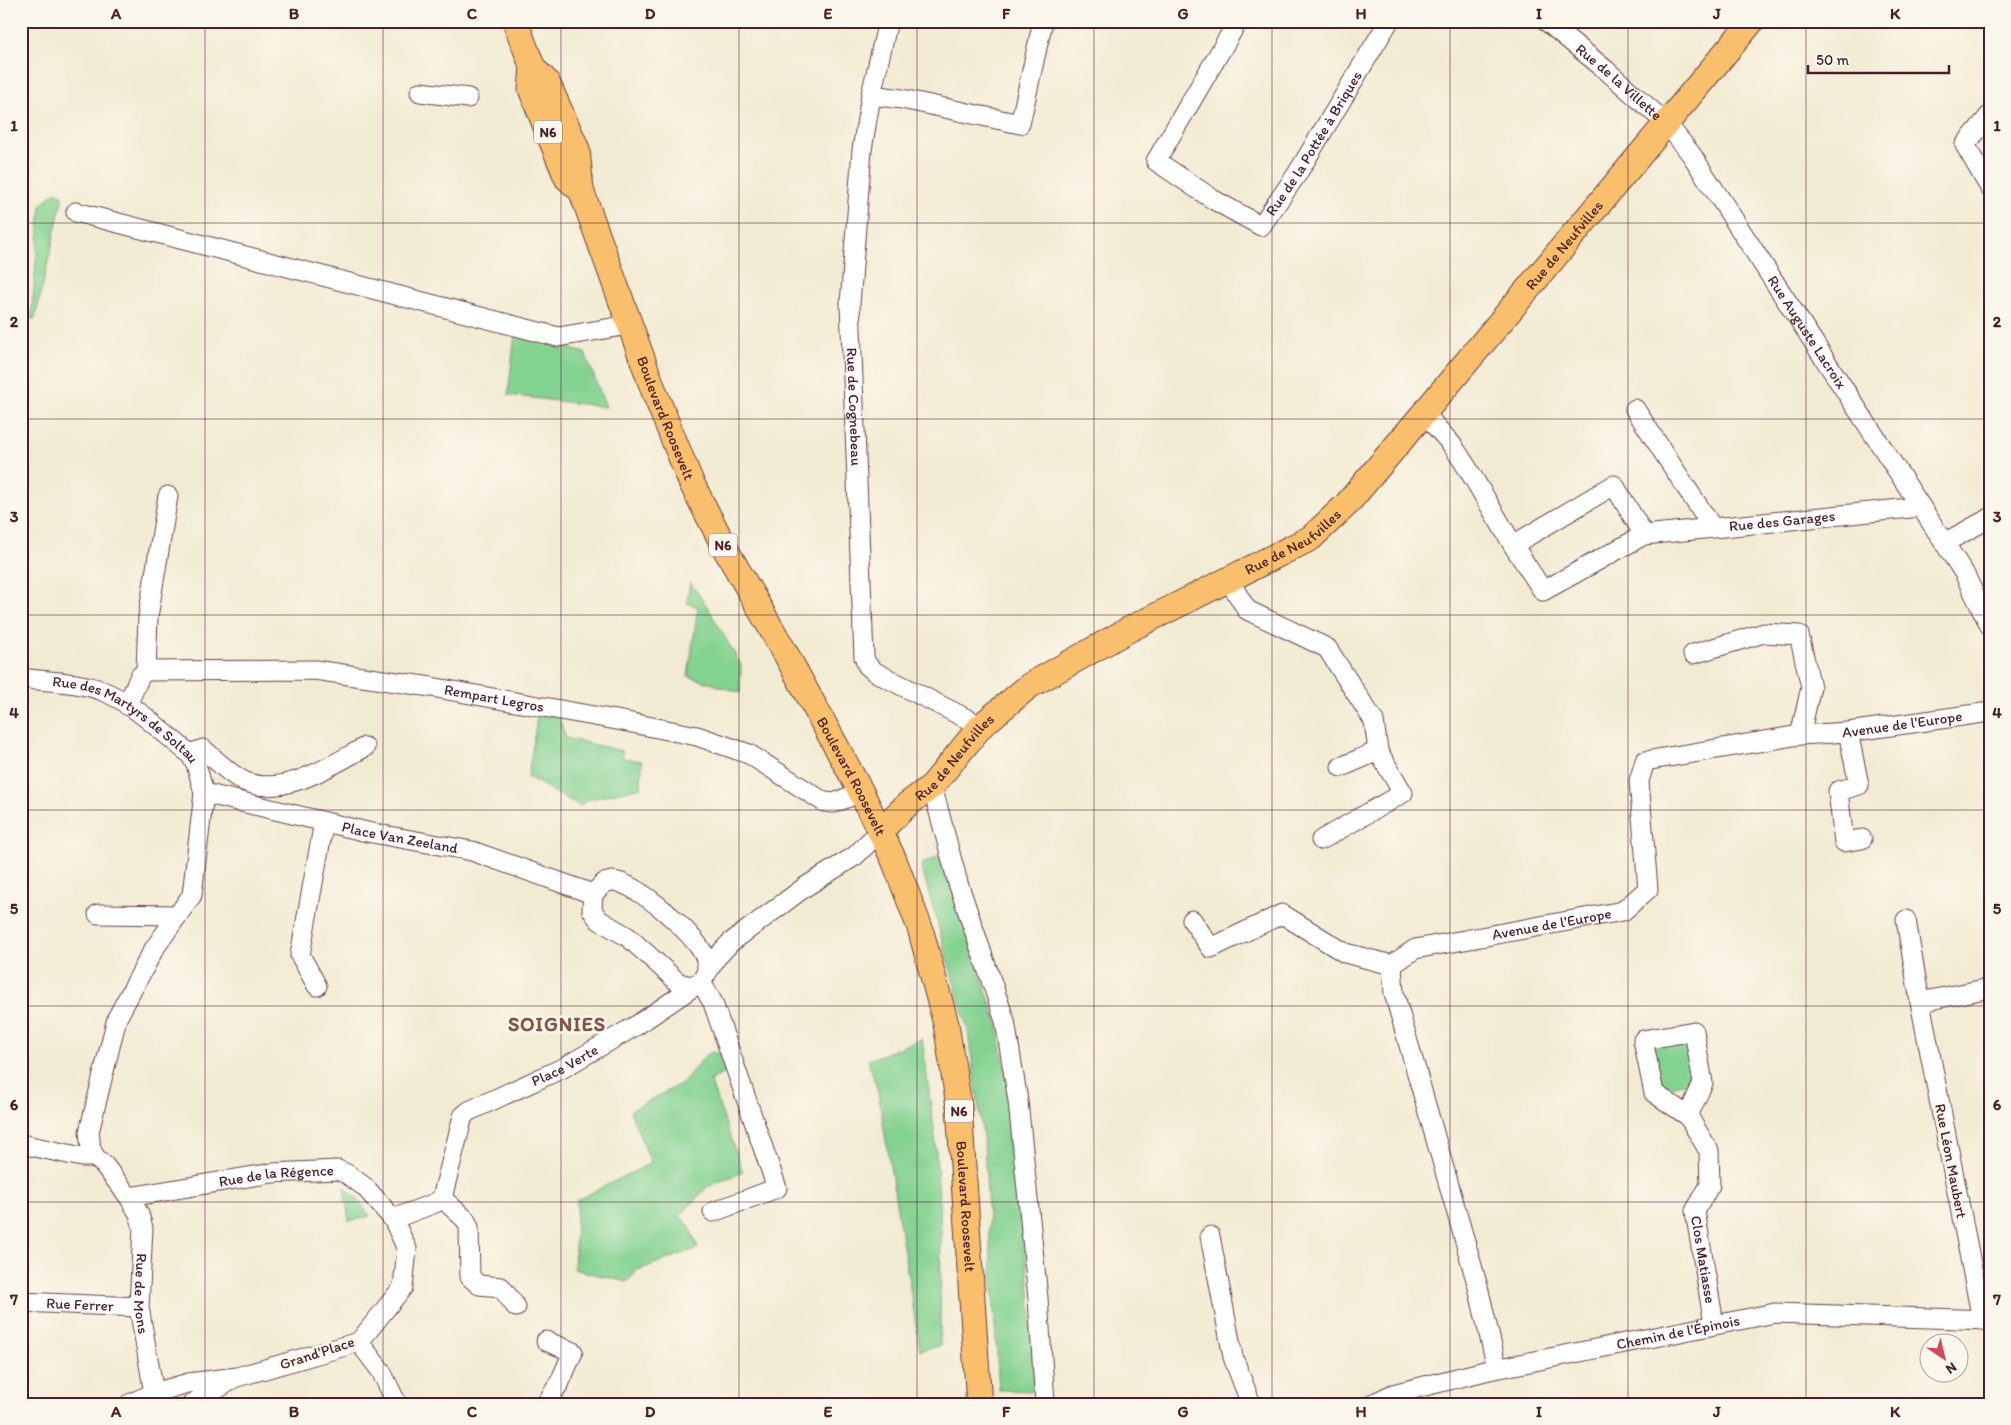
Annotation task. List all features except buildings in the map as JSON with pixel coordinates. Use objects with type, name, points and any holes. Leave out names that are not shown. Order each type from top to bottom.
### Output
[{"type":"main road","name":"Boulevard Roosevelt","points":[[515,21],[533,68],[532,89],[544,122],[567,178],[581,190],[674,441],[704,510],[861,792],[880,831],[920,928],[946,1024],[963,1152],[979,1404]]},
{"type":"main road","name":"Rue de Neufvilles","points":[[880,831],[908,804],[932,786],[981,726],[1029,686],[1128,630],[1311,538],[1346,504],[1424,414],[1752,21]]},
{"type":"street","name":"Rue de Cognebeau","points":[[888,21],[871,95],[857,198],[850,340],[864,647],[867,665],[875,672],[981,726]]},
{"type":"street","points":[[871,95],[902,99],[1020,124],[1043,21]]},
{"type":"street","name":"Rue de la Pottée à Briques","points":[[1238,21],[1156,161],[1214,200],[1261,226],[1297,174],[1389,21]]},
{"type":"street","name":"Rue de la Villette","points":[[1546,21],[1606,70],[1667,124]]},
{"type":"street","points":[[420,92],[468,98]]},
{"type":"street","points":[[1990,115],[1965,145],[1990,188]]},
{"type":"street","name":"Rue Auguste Lacroix","points":[[1667,124],[1691,154],[1964,573],[1990,626]]},
{"type":"street","points":[[76,212],[558,338],[630,324]]},
{"type":"street","points":[[1635,409],[1712,527]]},
{"type":"street","name":"Rue des Garages","points":[[1424,414],[1463,462],[1543,591],[1644,535],[1920,507]]},
{"type":"street","points":[[1513,545],[1614,485],[1644,535]]},
{"type":"street","points":[[127,704],[140,676],[146,670],[148,617],[168,496]]},
{"type":"street","points":[[1944,543],[1990,518]]},
{"type":"street","points":[[1228,579],[1247,610],[1327,648],[1374,721],[1378,751],[1403,793],[1321,840]]},
{"type":"street","points":[[1693,654],[1764,633],[1800,636],[1811,687],[1800,735]]},
{"type":"street","name":"Rempart Legros","points":[[146,670],[315,670],[441,688],[697,736],[749,754],[824,802],[834,803],[861,792]]},
{"type":"street","name":"Rue des Martyrs de Soltau","points":[[21,678],[88,686],[106,692],[127,704],[190,754],[196,764],[204,793]]},
{"type":"street","name":"Avenue de l'Europe","points":[[1392,965],[1415,950],[1623,912],[1648,889],[1639,781],[1645,761],[1800,735],[1848,732],[1990,712]]},
{"type":"street","points":[[1848,732],[1859,785],[1838,791],[1844,842],[1862,839]]},
{"type":"street","points":[[190,754],[203,748],[244,781],[261,786],[276,787],[329,767],[365,747]]},
{"type":"street","points":[[1341,767],[1378,751]]},
{"type":"street","points":[[932,786],[958,883],[1005,1021],[1018,1101],[1038,1298],[1045,1404]]},
{"type":"street","points":[[21,1144],[82,1157],[95,1157],[91,1149],[89,1132],[117,1018],[154,948],[192,895],[204,793]]},
{"type":"street","name":"Place Van Zeeland","points":[[204,793],[324,822],[472,851],[593,894]]},
{"type":"street","points":[[317,986],[300,955],[324,822]]},
{"type":"street","name":"Rue de Neufvilles","points":[[730,943],[805,887],[855,856],[880,831]]},
{"type":"street","points":[[701,981],[707,967],[700,949],[658,907],[628,884],[612,881],[604,883],[593,894],[592,910],[599,920],[628,937],[674,980],[685,986],[701,981],[716,958],[730,943]]},
{"type":"street","points":[[98,914],[178,916]]},
{"type":"street","points":[[1192,920],[1211,948],[1282,914],[1345,953],[1392,965],[1394,993],[1478,1287],[1497,1368]]},
{"type":"street","name":"Rue Léon Maubert","points":[[1906,920],[1920,1002],[1986,1320]]},
{"type":"street","points":[[700,949],[711,951],[730,943]]},
{"type":"street","points":[[701,981],[713,1003],[777,1188],[712,1212]]},
{"type":"street","name":"Place Verte","points":[[442,1198],[460,1127],[468,1110],[563,1068],[637,1026],[701,981]]},
{"type":"street","points":[[1920,1002],[1990,988]]},
{"type":"street","name":"Clos Matiasse","points":[[1688,1116],[1709,1151],[1710,1185],[1695,1211],[1714,1324]]},
{"type":"street","name":"Rue de Mons","points":[[95,1157],[104,1165],[129,1197],[139,1214],[143,1228],[139,1307],[157,1398]]},
{"type":"street","name":"Rue de la Régence","points":[[129,1197],[272,1173],[338,1170],[347,1174],[364,1187],[393,1219],[407,1249],[403,1287]]},
{"type":"street","points":[[393,1219],[435,1203],[442,1198],[465,1219],[468,1227],[470,1276],[479,1285],[501,1287],[516,1307]]},
{"type":"street","points":[[1210,1236],[1233,1357],[1251,1404]]},
{"type":"street","name":"Grand'Place","points":[[129,1404],[157,1398],[188,1383],[237,1377],[359,1342],[403,1287]]},
{"type":"street","name":"Rue Ferrer","points":[[21,1302],[139,1307]]},
{"type":"street","name":"Chemin de l'Épinois","points":[[1372,1404],[1393,1394],[1497,1368],[1775,1313],[1986,1320]]},
{"type":"street","points":[[546,1341],[573,1352],[560,1382],[546,1404]]},
{"type":"street","points":[[359,1342],[381,1371],[395,1403]]},
{"type":"street","name":"Grand'Place","points":[[192,1404],[237,1377]]},
{"type":"green space","points":[[56,191],[63,196],[35,319],[31,319],[41,205]]},
{"type":"green space","points":[[515,334],[585,353],[606,407],[508,395]]},
{"type":"green space","points":[[690,582],[708,608],[741,665],[740,693],[688,676],[698,607],[687,603]]},
{"type":"green space","points":[[538,711],[559,718],[566,738],[622,751],[622,758],[642,761],[641,787],[587,800],[580,806],[528,777]]},
{"type":"green space","points":[[940,855],[998,1025],[1008,1087],[1030,1291],[1035,1391],[999,1390],[984,1144],[968,1032],[921,865]]},
{"type":"green space","points":[[922,1039],[935,1136],[941,1231],[940,1346],[920,1350],[878,1092],[868,1060]]},
{"type":"green space","points":[[1690,1040],[1696,1081],[1662,1089],[1653,1047]]},
{"type":"green space","points":[[712,1052],[720,1054],[727,1072],[710,1080],[743,1172],[707,1187],[680,1216],[689,1225],[698,1248],[638,1270],[627,1282],[574,1269],[577,1200],[651,1163],[630,1111],[682,1083],[706,1055]]},
{"type":"green space","points":[[344,1187],[355,1196],[370,1216],[349,1221]]},
{"type":"district","name":"SOIGNIES","points":[[557,1024]]}]
